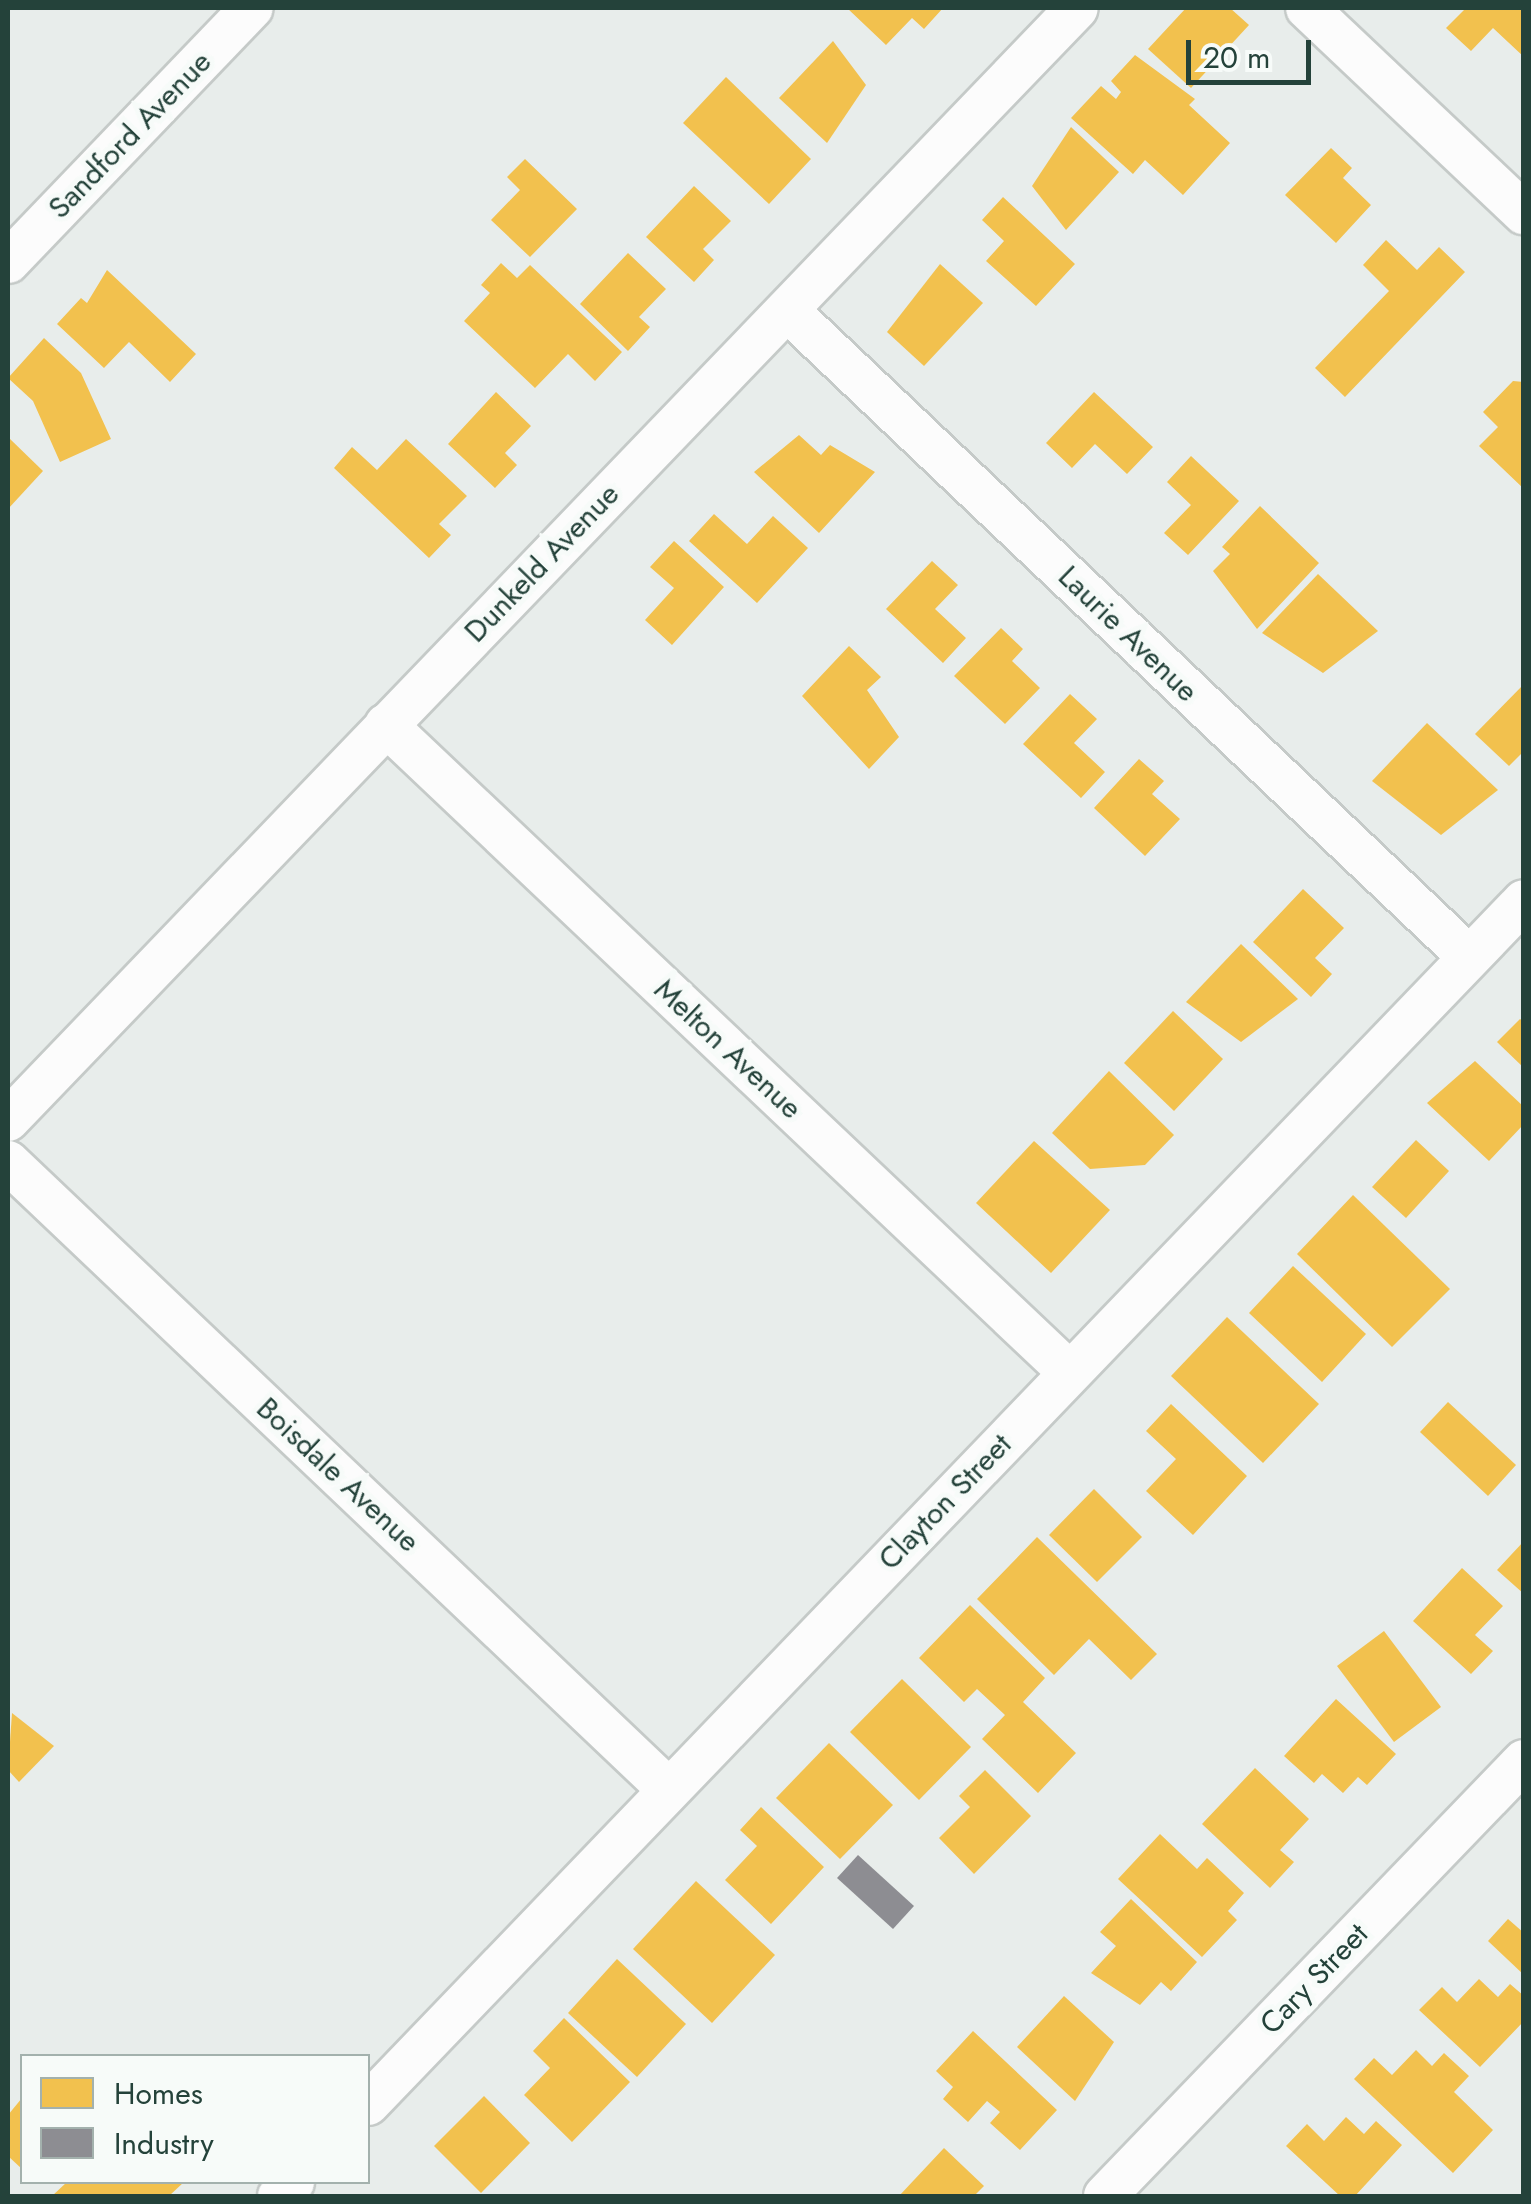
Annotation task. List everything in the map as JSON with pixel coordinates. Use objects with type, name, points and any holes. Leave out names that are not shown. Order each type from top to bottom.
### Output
[{"type":"street","name":"Sandford Avenue","points":[[8,262],[252,8]]},
{"type":"street","name":"Dunkeld Avenue","points":[[8,1120],[1077,8]]},
{"type":"street","points":[[1306,8],[1524,214]]},
{"type":"street","name":"Laurie Avenue","points":[[787,310],[1469,958]]},
{"type":"street","name":"Melton Avenue","points":[[386,725],[1070,1373]]},
{"type":"street","name":"Clayton Street","points":[[370,2102],[1524,901]]},
{"type":"street","name":"Boisdale Avenue","points":[[8,1162],[668,1789]]},
{"type":"street","name":"Cary Street","points":[[1105,2196],[1524,1761]]},
{"type":"building: Homes","points":[[847,8],[943,8],[924,29],[912,18],[886,45]]},
{"type":"building: Homes","points":[[1186,8],[1230,8],[1249,25],[1191,88],[1148,49]]},
{"type":"building: Homes","points":[[1466,8],[1521,8],[1524,57],[1493,28],[1471,51],[1446,28]]},
{"type":"building: Homes","points":[[833,41],[866,85],[827,143],[779,98]]},
{"type":"building: Homes","points":[[1135,55],[1195,99],[1189,105],[1230,143],[1183,195],[1145,160],[1133,174],[1071,118],[1101,86],[1116,99],[1121,92],[1111,81]]},
{"type":"building: Homes","points":[[726,77],[811,159],[769,204],[683,123]]},
{"type":"building: Homes","points":[[1071,127],[1119,172],[1066,230],[1032,186]]},
{"type":"building: Homes","points":[[1331,148],[1352,168],[1343,178],[1371,205],[1336,243],[1285,195]]},
{"type":"building: Homes","points":[[525,159],[577,209],[530,257],[491,220],[520,190],[507,177]]},
{"type":"building: Homes","points":[[694,186],[731,221],[703,249],[714,260],[694,282],[646,237]]},
{"type":"building: Homes","points":[[1003,197],[1075,264],[1036,306],[986,261],[1004,241],[982,220]]},
{"type":"building: Homes","points":[[1386,240],[1417,270],[1439,247],[1465,272],[1345,397],[1315,368],[1389,291],[1363,265]]},
{"type":"building: Homes","points":[[628,253],[666,289],[639,317],[650,327],[628,351],[580,304]]},
{"type":"building: Homes","points":[[501,263],[517,278],[530,265],[622,352],[595,381],[568,354],[535,388],[464,321],[490,293],[481,285]]},
{"type":"building: Homes","points":[[940,264],[983,303],[924,366],[887,332]]},
{"type":"building: Homes","points":[[107,270],[196,354],[170,382],[129,342],[104,368],[57,324],[81,298],[87,303]]},
{"type":"building: Homes","points":[[44,338],[81,373],[111,439],[60,462],[33,401],[8,378]]},
{"type":"building: Homes","points":[[1513,381],[1524,382],[1524,489],[1479,446],[1498,427],[1483,412]]},
{"type":"building: Homes","points":[[496,392],[531,426],[505,453],[517,465],[495,488],[448,444]]},
{"type":"building: Homes","points":[[1094,392],[1153,447],[1127,474],[1095,444],[1072,468],[1046,443]]},
{"type":"building: Homes","points":[[799,435],[821,455],[830,445],[875,472],[819,533],[754,472]]},
{"type":"building: Homes","points":[[8,437],[43,471],[8,509]]},
{"type":"building: Homes","points":[[406,439],[467,496],[439,524],[451,535],[429,558],[334,468],[352,447],[377,470]]},
{"type":"building: Homes","points":[[1191,456],[1239,501],[1188,555],[1164,533],[1191,505],[1167,482]]},
{"type":"building: Homes","points":[[1260,506],[1319,563],[1257,629],[1213,571],[1230,554],[1222,547]]},
{"type":"building: Homes","points":[[714,514],[747,544],[773,516],[808,548],[757,603],[689,541]]},
{"type":"building: Homes","points":[[674,541],[724,587],[672,645],[645,620],[674,588],[650,567]]},
{"type":"building: Homes","points":[[932,561],[958,585],[935,609],[966,638],[943,663],[886,609]]},
{"type":"building: Homes","points":[[1318,574],[1378,631],[1323,673],[1262,633]]},
{"type":"building: Homes","points":[[1001,628],[1023,649],[1012,661],[1040,688],[1005,724],[954,676]]},
{"type":"building: Homes","points":[[849,646],[881,677],[867,690],[899,737],[869,769],[802,696]]},
{"type":"building: Homes","points":[[1524,684],[1524,751],[1509,766],[1475,734]]},
{"type":"building: Homes","points":[[1070,694],[1097,719],[1074,743],[1105,772],[1081,798],[1023,744]]},
{"type":"building: Homes","points":[[1427,723],[1498,790],[1441,835],[1372,781]]},
{"type":"building: Homes","points":[[1139,759],[1164,781],[1152,794],[1180,819],[1145,856],[1094,808]]},
{"type":"building: Homes","points":[[1303,889],[1344,928],[1315,958],[1332,974],[1311,997],[1253,942]]},
{"type":"building: Homes","points":[[1241,944],[1298,999],[1241,1042],[1186,1002]]},
{"type":"building: Homes","points":[[1173,1011],[1223,1059],[1174,1111],[1124,1063]]},
{"type":"building: Homes","points":[[1520,1019],[1524,1022],[1524,1068],[1497,1042]]},
{"type":"building: Homes","points":[[1475,1061],[1524,1107],[1524,1124],[1489,1161],[1427,1103]]},
{"type":"building: Homes","points":[[1109,1071],[1174,1135],[1145,1165],[1090,1169],[1052,1133]]},
{"type":"building: Homes","points":[[1416,1140],[1449,1171],[1406,1218],[1372,1187]]},
{"type":"building: Homes","points":[[1034,1141],[1110,1210],[1051,1273],[976,1203]]},
{"type":"building: Homes","points":[[1353,1195],[1450,1289],[1392,1347],[1297,1254]]},
{"type":"building: Homes","points":[[1293,1266],[1366,1334],[1322,1382],[1249,1313]]},
{"type":"building: Homes","points":[[1227,1317],[1319,1404],[1263,1463],[1171,1376]]},
{"type":"building: Homes","points":[[1448,1402],[1516,1465],[1488,1496],[1420,1432]]},
{"type":"building: Homes","points":[[1171,1404],[1247,1476],[1193,1535],[1146,1491],[1176,1459],[1146,1431]]},
{"type":"building: Homes","points":[[1094,1489],[1142,1537],[1097,1582],[1049,1535]]},
{"type":"building: Homes","points":[[1037,1537],[1157,1654],[1131,1680],[1089,1639],[1054,1675],[977,1599]]},
{"type":"building: Homes","points":[[1524,1541],[1524,1594],[1497,1570]]},
{"type":"building: Homes","points":[[1462,1568],[1503,1606],[1475,1635],[1493,1651],[1471,1674],[1413,1621]]},
{"type":"building: Homes","points":[[970,1605],[1045,1678],[1023,1702],[1076,1753],[1038,1793],[982,1739],[1005,1715],[977,1689],[964,1702],[919,1658]]},
{"type":"building: Homes","points":[[1384,1631],[1441,1707],[1394,1742],[1337,1666]]},
{"type":"building: Homes","points":[[902,1679],[971,1747],[919,1800],[850,1732]]},
{"type":"building: Homes","points":[[1336,1699],[1396,1754],[1367,1785],[1358,1777],[1343,1793],[1322,1774],[1314,1783],[1284,1756]]},
{"type":"building: Homes","points":[[12,1713],[54,1746],[19,1782],[8,1770]]},
{"type":"building: Homes","points":[[829,1743],[893,1805],[840,1859],[776,1798]]},
{"type":"building: Homes","points":[[1255,1768],[1309,1819],[1280,1850],[1294,1862],[1270,1888],[1202,1824]]},
{"type":"building: Homes","points":[[985,1770],[1031,1816],[974,1874],[939,1838],[970,1807],[959,1796]]},
{"type":"building: Homes","points":[[761,1807],[824,1867],[771,1924],[725,1880],[757,1846],[740,1830]]},
{"type":"building: Homes","points":[[1160,1834],[1197,1869],[1207,1858],[1244,1893],[1228,1911],[1237,1920],[1202,1957],[1118,1879]]},
{"type":"building: Homes","points":[[696,1881],[775,1955],[712,2023],[633,1949]]},
{"type":"building: Homes","points":[[1131,1899],[1197,1962],[1171,1991],[1161,1982],[1140,2005],[1091,1973],[1116,1946],[1100,1932]]},
{"type":"building: Homes","points":[[1508,1919],[1524,1933],[1524,1975],[1488,1941]]},
{"type":"building: Homes","points":[[617,1959],[686,2024],[637,2077],[568,2013]]},
{"type":"building: Homes","points":[[1479,1979],[1498,1997],[1510,1984],[1524,1996],[1524,2021],[1480,2067],[1419,2010],[1442,1987],[1457,2002]]},
{"type":"building: Homes","points":[[1064,1996],[1114,2042],[1075,2101],[1017,2047]]},
{"type":"building: Homes","points":[[564,2018],[630,2082],[572,2142],[524,2095],[550,2068],[533,2051]]},
{"type":"building: Homes","points":[[973,2031],[1057,2110],[1020,2150],[990,2123],[1000,2112],[987,2101],[968,2122],[943,2099],[953,2087],[936,2071]]},
{"type":"building: Homes","points":[[1416,2050],[1432,2066],[1444,2053],[1469,2076],[1454,2092],[1493,2130],[1453,2173],[1354,2079],[1374,2058],[1392,2075]]},
{"type":"building: Homes","points":[[484,2096],[530,2143],[481,2193],[434,2146]]},
{"type":"building: Homes","points":[[20,2100],[20,2167],[8,2156],[8,2115]]},
{"type":"building: Homes","points":[[1346,2117],[1364,2134],[1376,2121],[1402,2145],[1355,2196],[1340,2196],[1286,2146],[1307,2124],[1324,2141]]},
{"type":"building: Homes","points":[[944,2148],[984,2186],[974,2196],[899,2196]]},
{"type":"building: Homes","points":[[65,2184],[182,2184],[169,2196],[52,2196]]},
{"type":"building: Industry","points":[[858,1855],[914,1906],[893,1929],[837,1878]]}]
